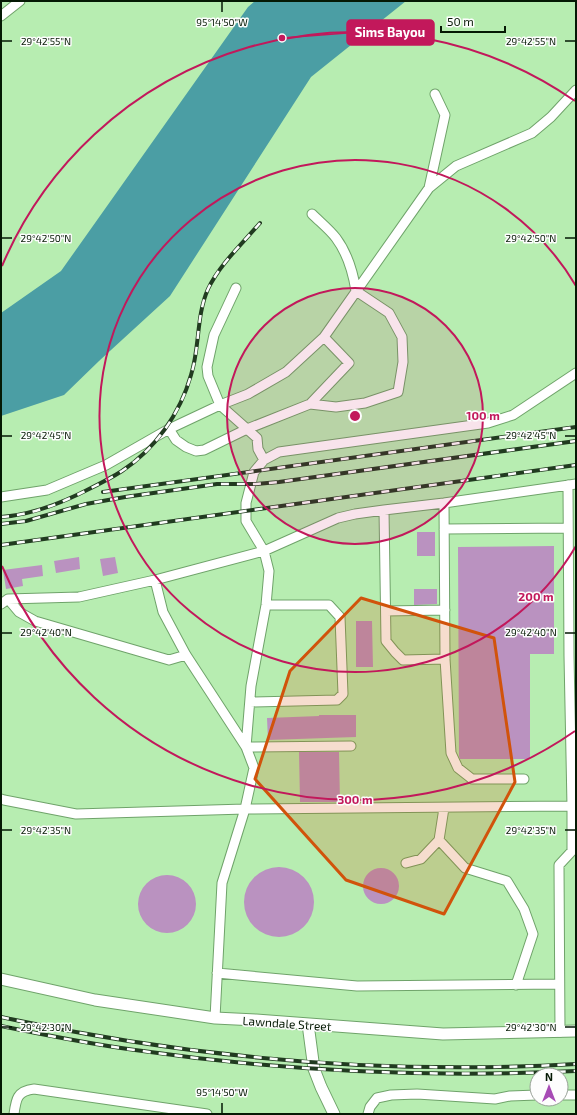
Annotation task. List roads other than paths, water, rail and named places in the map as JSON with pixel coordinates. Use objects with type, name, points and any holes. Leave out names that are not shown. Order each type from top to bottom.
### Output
[{"type":"main road","name":"Lawndale Street","points":[[1,979],[95,1000],[214,1018],[443,1034],[576,1031]]},
{"type":"main road","points":[[308,1024],[314,1069],[321,1088],[334,1114]]},
{"type":"lane","points":[[1,16],[20,1]]},
{"type":"lane","points":[[1,497],[47,490],[106,465],[169,429],[220,405],[248,394],[286,372],[324,337],[429,188],[456,166],[532,133],[551,117],[576,90]]},
{"type":"lane","points":[[429,188],[445,115],[435,94]]},
{"type":"lane","points":[[310,404],[336,407],[358,404],[398,392],[403,362],[402,337],[389,313],[356,290],[347,256],[336,238],[312,214]]},
{"type":"lane","points":[[236,288],[214,335],[208,367],[209,380],[220,405],[257,438],[258,449],[264,460]]},
{"type":"lane","points":[[169,429],[176,440],[186,447],[196,451],[204,450],[247,429],[310,404],[349,363],[324,337]]},
{"type":"lane","points":[[246,747],[252,686],[266,605],[269,571],[264,551],[246,521],[246,503],[254,472],[264,460],[279,452],[488,423],[513,415],[576,373]]},
{"type":"lane","points":[[5,601],[79,597],[155,580],[264,551],[338,518],[355,514],[444,503],[572,484],[568,528],[569,656],[574,806],[572,851],[559,865],[560,1032]]},
{"type":"lane","points":[[444,503],[445,659],[451,753],[458,768],[472,779],[524,780]]},
{"type":"lane","points":[[384,510],[386,641],[403,660],[445,659]]},
{"type":"lane","points":[[444,529],[568,528]]},
{"type":"lane","points":[[155,580],[163,612],[186,655],[246,747],[254,768],[245,809],[222,883],[214,1018]]},
{"type":"lane","points":[[5,601],[19,612],[35,621],[169,660],[186,655]]},
{"type":"lane","points":[[250,702],[337,700],[344,694],[340,617],[329,605],[266,605]]},
{"type":"lane","points":[[386,611],[445,610]]},
{"type":"lane","points":[[246,747],[350,746]]},
{"type":"lane","points":[[1,798],[4,800],[76,814],[245,809],[574,806]]},
{"type":"lane","points":[[406,863],[421,859],[439,840],[444,808]]},
{"type":"lane","points":[[439,840],[465,868],[507,881],[524,909],[533,934],[516,985]]},
{"type":"lane","points":[[217,973],[357,986],[559,984]]},
{"type":"lane","points":[[14,1114],[18,1096],[22,1092],[34,1089],[207,1114]]},
{"type":"lane","points":[[368,1114],[370,1106],[377,1098],[391,1095],[417,1094],[495,1099],[510,1096],[529,1095]]},
{"type":"water","points":[[255,1],[406,1],[311,77],[170,296],[64,395],[1,416],[1,313],[61,271],[248,7]]},
{"type":"railway","points":[[1,517],[41,509],[79,494],[122,471],[134,462],[155,441],[173,417],[191,375],[196,354],[204,299],[208,289],[232,254],[260,223]]},
{"type":"railway","points":[[103,492],[576,427]]},
{"type":"railway","points":[[1,524],[26,521],[86,504],[125,497],[217,484],[256,484],[279,482],[576,441]]},
{"type":"railway","points":[[1,545],[576,465]]},
{"type":"railway","points":[[1,1017],[143,1043],[215,1053],[287,1060],[359,1065],[432,1067],[504,1067],[576,1064]]},
{"type":"railway","points":[[1,1026],[135,1050],[300,1068],[466,1074],[576,1071]]},
{"type":"place","name":"Sims Bayou","points":[[282,38]]}]
